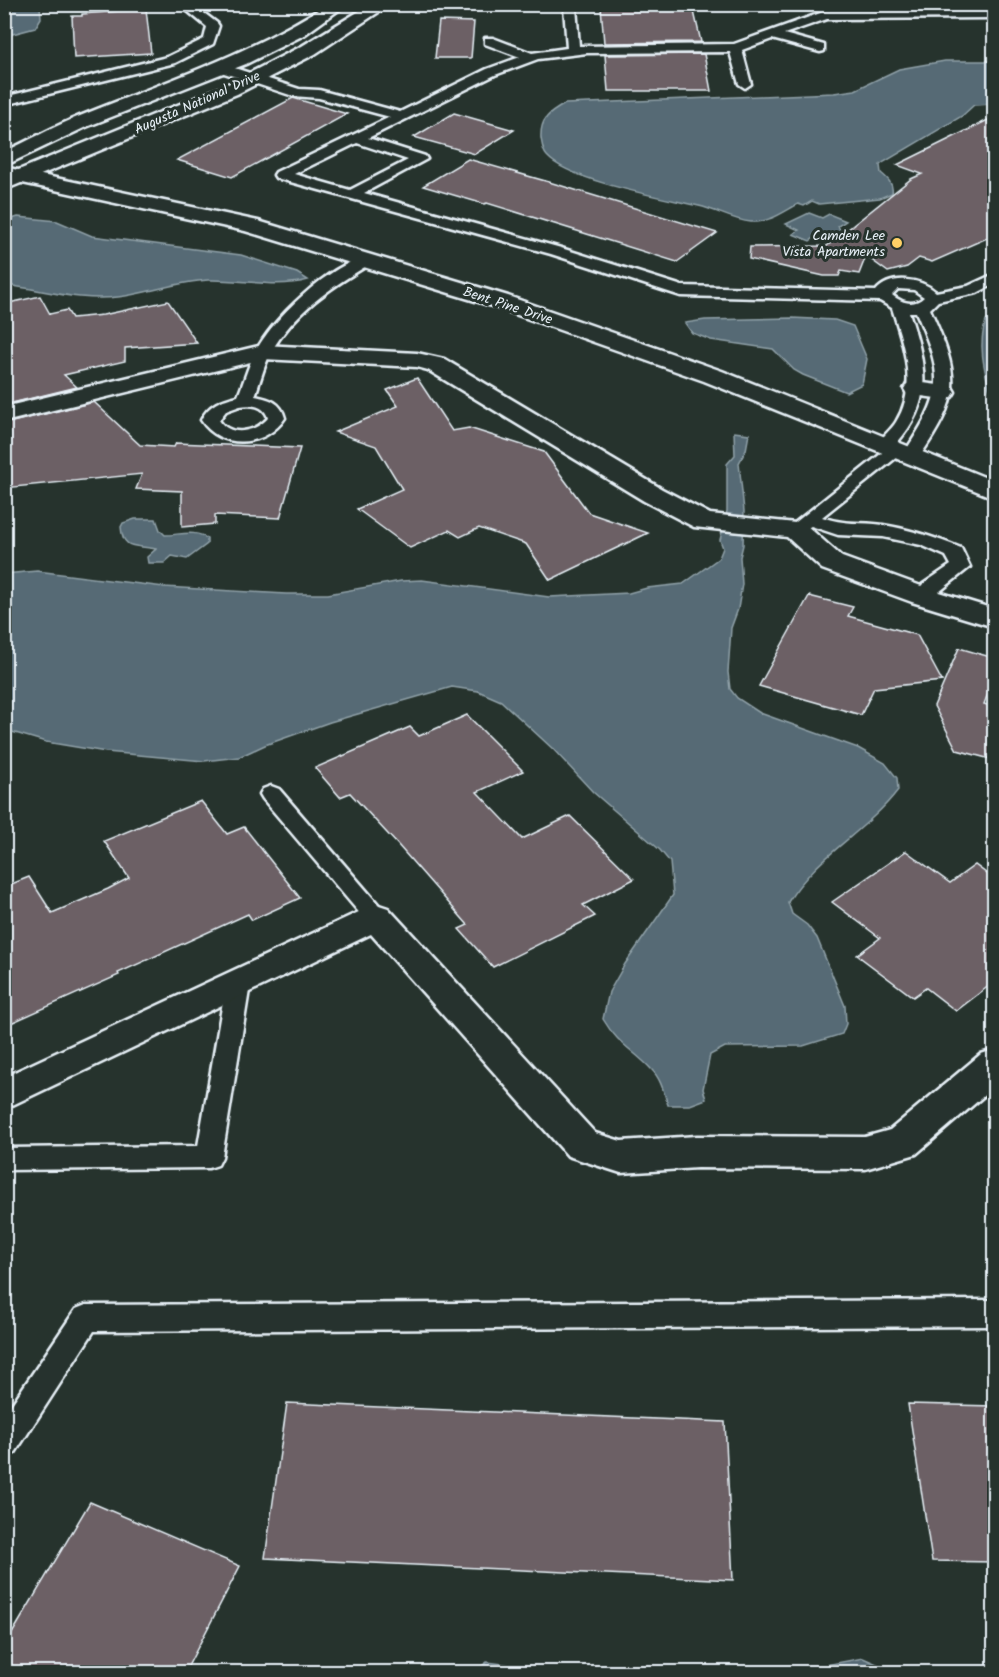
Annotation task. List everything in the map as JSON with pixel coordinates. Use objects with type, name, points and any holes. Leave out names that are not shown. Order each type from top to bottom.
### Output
[{"type":"street","name":"Augusta National Drive","points":[[8,173],[79,123],[240,60],[298,31],[339,4]]},
{"type":"street","name":"Augusta National Drive","points":[[8,173],[180,112],[254,78],[344,31],[383,4]]},
{"type":"street","name":"Bent Pine Drive","points":[[8,173],[250,226],[500,301],[713,376],[898,449],[994,490]]},
{"type":"street","points":[[4,416],[263,352],[417,360],[436,364],[653,495],[704,522],[763,527],[802,524],[832,563],[922,596],[994,618]]},
{"type":"street","points":[[916,388],[943,392]]},
{"type":"street","points":[[4,1094],[376,917],[582,1145],[621,1157],[697,1152],[865,1153],[902,1143],[994,1065]]},
{"type":"lane","points":[[4,101],[171,60],[209,41],[213,26],[183,4]]},
{"type":"lane","points":[[570,7],[573,50]]},
{"type":"lane","points":[[898,449],[904,422],[914,401],[917,375],[899,306],[884,296],[806,293],[793,300],[742,296],[721,299],[681,291],[556,251],[281,175],[491,72],[530,57],[573,50],[735,48],[826,15],[994,14]]},
{"type":"lane","points":[[773,34],[820,48]]},
{"type":"lane","points":[[489,41],[530,57]]},
{"type":"lane","points":[[735,48],[745,84]]},
{"type":"lane","points":[[240,60],[271,68],[313,87],[319,94]]},
{"type":"lane","points":[[222,68],[298,93],[319,94],[402,116]]},
{"type":"lane","points":[[352,194],[420,159],[356,138]]},
{"type":"lane","points":[[245,400],[263,352],[297,308],[325,284],[365,261]]},
{"type":"lane","points":[[899,306],[972,290],[994,278]]},
{"type":"lane","points":[[802,524],[898,449],[941,404],[944,382],[939,348],[925,289],[901,284],[888,288],[884,291],[884,296]]},
{"type":"lane","points":[[802,524],[838,529],[883,531],[927,541],[954,552],[961,567],[943,582],[927,590],[922,596]]},
{"type":"lane","points":[[271,794],[376,917]]},
{"type":"lane","points":[[4,1159],[209,1157],[238,984]]},
{"type":"lane","points":[[4,1443],[86,1318],[994,1313]]},
{"type":"water","points":[[5,4],[40,5],[41,18],[35,28],[5,36]]},
{"type":"water","points":[[945,61],[994,61],[994,104],[974,105],[962,116],[880,165],[881,173],[890,181],[892,193],[880,198],[819,204],[812,201],[804,206],[798,204],[770,219],[751,222],[699,206],[596,181],[558,165],[547,156],[542,145],[541,131],[544,121],[565,104],[834,93],[855,90],[899,69]]},
{"type":"water","points":[[809,213],[822,218],[829,214],[846,221],[838,226],[842,233],[828,237],[818,235],[810,241],[793,234],[799,230],[786,224]]},
{"type":"water","points":[[18,217],[57,221],[92,236],[241,255],[297,273],[308,280],[271,284],[208,280],[104,298],[90,298],[5,285],[5,221]]},
{"type":"water","points":[[994,316],[994,424],[991,396],[984,368],[982,339],[986,321]]},
{"type":"water","points":[[792,318],[835,320],[853,326],[867,359],[862,384],[846,392],[794,370],[773,349],[711,340],[692,333],[685,323],[705,320]]},
{"type":"water","points":[[734,432],[749,434],[746,450],[739,463],[744,511],[743,545],[740,557],[742,584],[738,609],[731,628],[728,672],[730,689],[737,698],[760,713],[858,748],[885,763],[897,778],[898,790],[871,819],[813,871],[788,902],[792,914],[807,925],[817,938],[845,1006],[846,1024],[842,1034],[803,1046],[725,1047],[710,1055],[703,1089],[706,1099],[690,1105],[668,1105],[662,1086],[655,1074],[614,1035],[603,1019],[609,992],[625,964],[673,895],[670,862],[660,850],[593,792],[554,750],[501,701],[478,691],[452,687],[330,722],[265,745],[239,757],[204,761],[106,752],[46,742],[5,730],[4,574],[37,571],[164,587],[286,594],[328,594],[401,581],[422,580],[549,597],[629,593],[647,588],[683,584],[719,558],[723,548],[720,540],[727,511],[727,464],[735,455]]},
{"type":"water","points":[[135,519],[156,519],[160,530],[165,535],[198,534],[207,539],[207,544],[187,559],[172,556],[164,563],[148,563],[147,557],[156,549],[132,546],[122,535],[123,523]]},
{"type":"water","points":[[863,1658],[895,1672],[789,1672]]},
{"type":"water","points":[[487,1662],[569,1672],[474,1672]]},
{"type":"building","points":[[601,7],[693,7],[701,42],[604,43]]},
{"type":"building","points":[[146,9],[151,53],[74,58],[72,16]]},
{"type":"building","points":[[439,21],[474,22],[471,58],[435,58]]},
{"type":"building","points":[[704,54],[711,91],[608,91],[605,55]]},
{"type":"building","points":[[293,98],[347,114],[232,177],[177,160]]},
{"type":"building","points":[[454,113],[514,130],[475,154],[414,137]]},
{"type":"building","points":[[994,117],[994,235],[932,262],[919,258],[907,267],[888,272],[866,256],[859,274],[841,271],[839,276],[824,276],[749,259],[750,247],[827,246],[911,179],[922,174],[897,165]]},
{"type":"building","points":[[468,159],[717,233],[677,262],[487,203],[423,186]]},
{"type":"building","points":[[40,296],[50,314],[67,310],[72,318],[103,315],[168,301],[197,343],[125,348],[125,361],[64,375],[77,387],[4,405],[4,304]]},
{"type":"building","points":[[417,378],[452,431],[469,428],[544,452],[589,513],[648,533],[550,580],[526,544],[479,528],[460,537],[449,530],[410,548],[357,509],[402,489],[376,446],[335,432],[398,406],[387,390]]},
{"type":"building","points":[[94,402],[140,445],[174,447],[176,443],[300,448],[280,518],[215,515],[215,524],[182,527],[182,491],[136,489],[142,474],[4,488],[4,424]]},
{"type":"building","points":[[809,596],[853,607],[848,616],[917,635],[942,681],[874,688],[861,715],[759,686]]},
{"type":"building","points":[[959,648],[994,658],[994,678],[984,704],[994,707],[994,760],[957,750],[934,706]]},
{"type":"building","points":[[467,715],[523,771],[477,792],[522,839],[570,816],[634,879],[583,905],[595,916],[493,967],[459,929],[468,925],[398,845],[350,793],[340,797],[315,768],[410,727],[419,736]]},
{"type":"building","points":[[201,801],[227,834],[244,827],[300,898],[252,920],[248,914],[4,1026],[4,887],[29,877],[52,913],[108,889],[129,878],[104,841]]},
{"type":"building","points":[[906,851],[950,883],[975,865],[994,879],[994,982],[956,1011],[926,988],[913,997],[857,955],[880,938],[832,902]]},
{"type":"building","points":[[287,1403],[725,1422],[733,1580],[265,1558]]},
{"type":"building","points":[[908,1404],[994,1406],[994,1562],[932,1561]]},
{"type":"building","points":[[90,1502],[240,1566],[185,1672],[4,1672],[4,1647]]},
{"type":"place","name":"Camden Lee Vista Apartments","points":[[897,243]]}]
